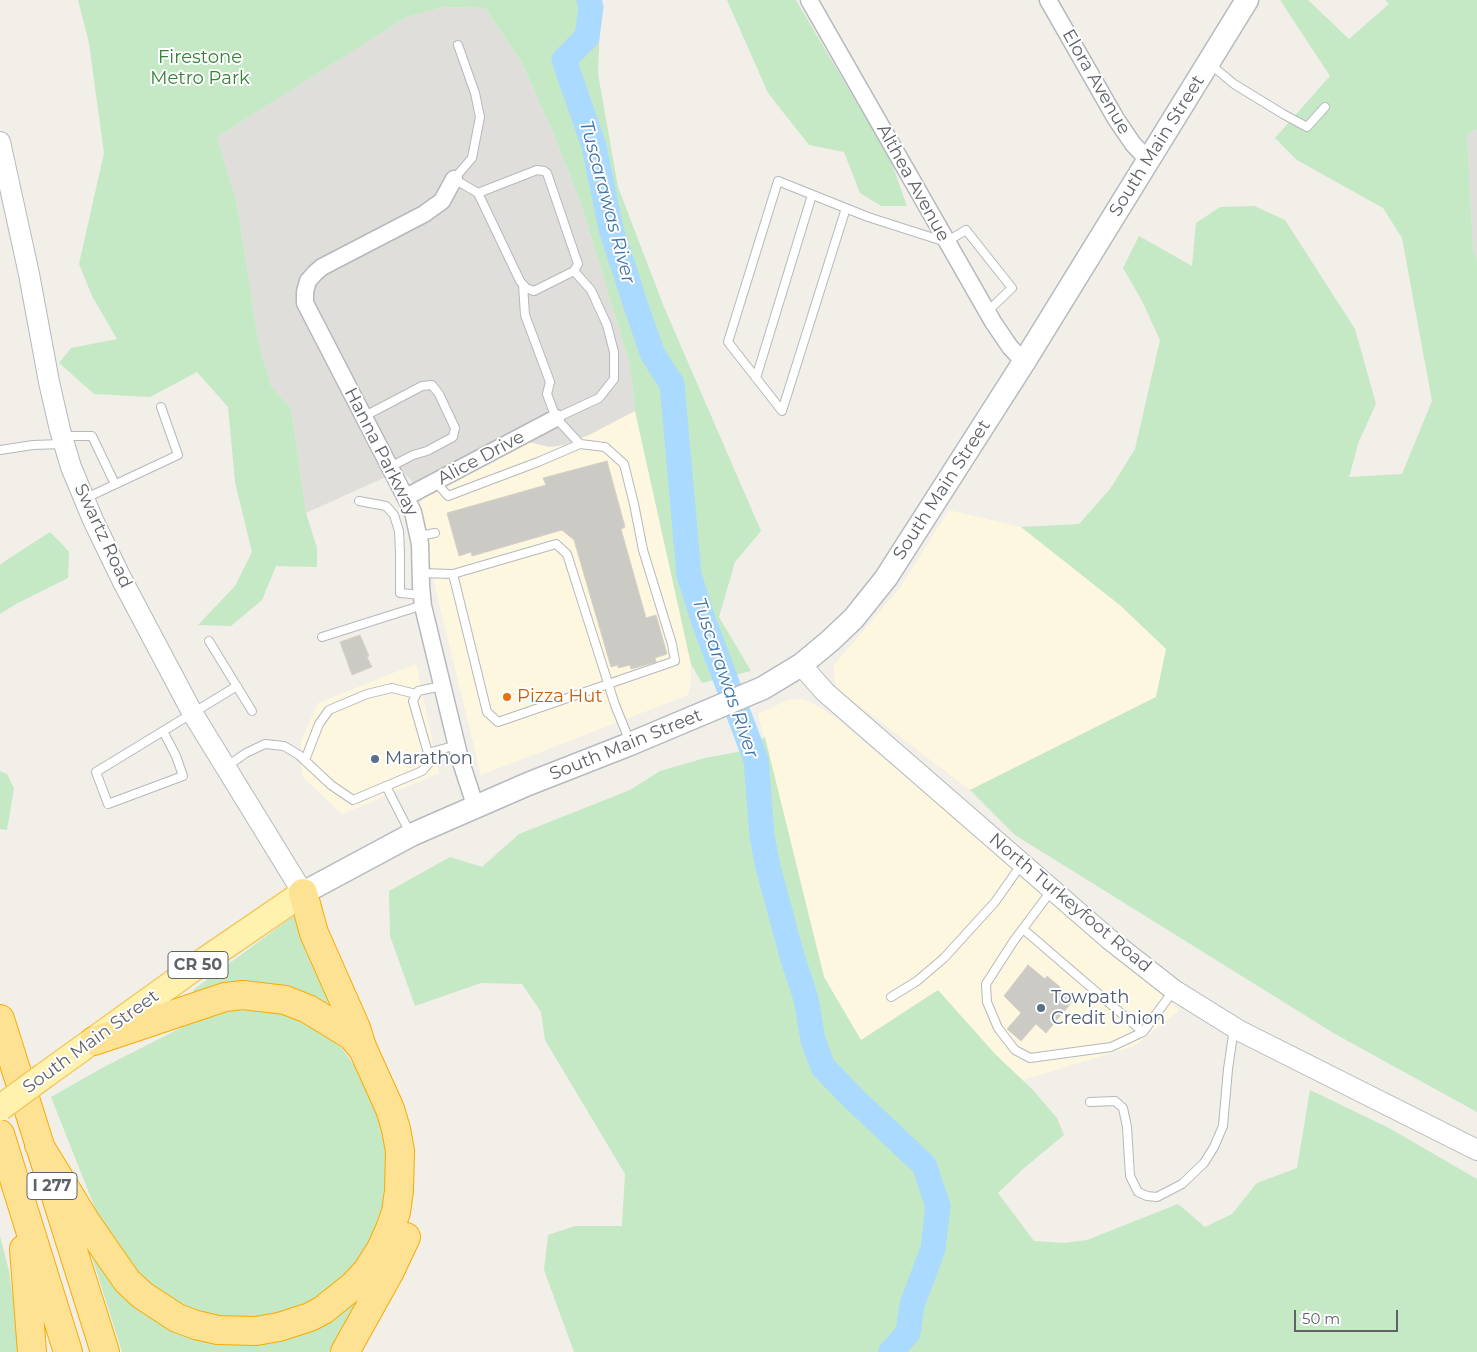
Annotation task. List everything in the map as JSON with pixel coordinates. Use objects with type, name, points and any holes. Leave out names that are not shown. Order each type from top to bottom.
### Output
[{"type":"highway","points":[[39,1145],[86,1222],[127,1281],[161,1309],[196,1325],[218,1330],[238,1331],[256,1331],[279,1327],[310,1317],[323,1310],[338,1300],[353,1286],[367,1271],[381,1249],[396,1212],[401,1176],[400,1151],[396,1129],[383,1092],[314,933],[303,893]]},
{"type":"highway","points":[[303,893],[318,914],[336,946],[402,1093],[410,1117],[417,1151],[418,1185],[411,1224],[389,1272],[344,1352]]},
{"type":"highway","points":[[94,1041],[225,997],[243,995],[285,1000],[308,1008],[352,1036],[362,1047]]},
{"type":"highway","name":"I 277","points":[[0,1019],[105,1352]]},
{"type":"highway","name":"I 277","points":[[0,1134],[68,1352]]},
{"type":"highway","points":[[20,1198],[32,1352]]},
{"type":"main road","name":"South Main Street","points":[[0,1108],[303,893],[411,835],[528,784],[630,744],[763,688],[801,665],[831,640],[854,618],[886,578],[1024,362],[1247,0]]},
{"type":"street","name":"Althea Avenue","points":[[808,0],[987,312],[1010,346],[1024,362]]},
{"type":"street","name":"Elora Avenue","points":[[1048,0],[1116,120],[1133,144],[1148,160]]},
{"type":"street","name":"Swartz Road","points":[[0,142],[29,274],[49,382],[71,467],[93,520],[122,580],[193,714],[303,893]]},
{"type":"street","name":"Hanna Parkway","points":[[454,179],[442,200],[424,214],[322,267],[308,282],[305,292],[305,303],[363,417],[427,535],[421,573],[422,600],[457,744],[476,808]]},
{"type":"street","name":"Alice Drive","points":[[408,502],[435,481],[556,418]]},
{"type":"street","name":"North Turkeyfoot Road","points":[[801,665],[825,692],[1109,939],[1174,990],[1234,1027],[1477,1150]]},
{"type":"lane","points":[[458,45],[475,92],[480,117],[472,158],[454,179],[478,193],[520,282],[526,288],[534,291],[574,271],[578,264],[548,173],[537,170],[478,193]]},
{"type":"lane","points":[[1208,63],[1234,84],[1307,127],[1325,107]]},
{"type":"lane","points":[[846,208],[782,411],[728,342],[778,180],[846,208],[946,242],[966,230],[1012,288],[987,312]]},
{"type":"lane","points":[[756,378],[812,195]]},
{"type":"lane","points":[[556,418],[599,398],[614,379],[614,352],[607,325],[591,290],[574,271]]},
{"type":"lane","points":[[523,285],[525,315],[550,382],[547,394],[556,418],[580,444]]},
{"type":"lane","points":[[363,417],[422,386],[432,385],[439,394],[455,428],[453,437],[427,451],[413,454],[390,467]]},
{"type":"lane","points":[[84,499],[178,455],[161,406]]},
{"type":"lane","points":[[0,450],[92,436],[115,484]]},
{"type":"lane","points":[[435,481],[448,496],[580,444],[605,446],[624,464],[643,550],[672,644],[675,661],[498,722],[488,712],[453,574]]},
{"type":"lane","points":[[359,501],[386,506],[394,515],[399,531],[400,593],[422,600]]},
{"type":"lane","points":[[394,515],[408,502]]},
{"type":"lane","points":[[421,573],[453,574],[556,544],[567,554],[608,684],[630,744]]},
{"type":"lane","points":[[322,637],[422,600]]},
{"type":"lane","points":[[209,641],[252,711]]},
{"type":"lane","points":[[163,731],[176,756],[183,776],[108,804],[96,772],[163,731],[193,714],[237,686]]},
{"type":"lane","points":[[226,767],[246,753],[265,744],[284,746],[305,760],[331,785],[352,800],[422,771],[429,763],[428,753],[413,701],[418,691],[442,686]]},
{"type":"lane","points":[[305,760],[319,724],[330,710],[367,694],[392,688],[416,694]]},
{"type":"lane","points":[[428,753],[457,744]]},
{"type":"lane","points":[[386,786],[411,835]]},
{"type":"lane","points":[[891,997],[917,981],[944,958],[995,902],[1022,863]]},
{"type":"lane","points":[[1052,889],[986,984],[987,1002],[998,1028],[1015,1050],[1030,1058],[1111,1047],[1143,1032],[1174,990]]},
{"type":"lane","points":[[1023,929],[1143,1032]]},
{"type":"lane","points":[[1090,1102],[1115,1101],[1123,1108],[1127,1127],[1130,1176],[1138,1192],[1156,1197],[1182,1184],[1204,1163],[1214,1148],[1223,1126],[1234,1027]]},
{"type":"shaded area","points":[[444,7],[485,8],[522,63],[554,135],[581,204],[630,365],[635,411],[589,435],[564,445],[549,447],[525,441],[425,495],[401,470],[306,513],[291,408],[271,386],[258,340],[237,203],[217,137],[407,17]]},
{"type":"shaded area","points":[[1477,129],[1477,261],[1473,248],[1467,135]]},
{"type":"shaded area","points":[[635,411],[691,664],[691,681],[688,695],[481,775],[436,591],[419,508],[425,495],[526,441],[589,435]]},
{"type":"shaded area","points":[[949,510],[1021,527],[1121,606],[1166,649],[1156,697],[970,790],[836,688],[833,666],[899,589]]},
{"type":"shaded area","points":[[416,664],[439,773],[342,814],[302,776],[301,741],[318,703]]},
{"type":"shaded area","points":[[801,699],[809,701],[836,718],[1180,1010],[1134,1046],[1023,1080],[996,1055],[861,1041],[824,977],[758,714],[788,700]]},
{"type":"green space","name":"Firestone Metro Park","points":[[78,0],[601,0],[598,74],[618,187],[664,307],[761,531],[735,562],[719,617],[751,671],[702,683],[691,664],[635,411],[630,365],[581,204],[554,135],[522,63],[485,8],[444,7],[407,17],[217,137],[237,203],[258,340],[271,386],[291,408],[306,513],[317,548],[317,567],[276,566],[262,600],[231,626],[198,625],[235,586],[252,552],[235,482],[228,407],[197,372],[150,397],[94,394],[59,363],[71,348],[117,339],[92,296],[79,264],[104,153],[89,43]]},
{"type":"green space","points":[[727,0],[796,0],[891,161],[907,206],[881,206],[860,193],[844,152],[809,145],[768,93]]},
{"type":"green space","points":[[1280,0],[1308,0],[1349,39],[1389,4],[1385,0],[1477,0],[1477,129],[1467,135],[1473,248],[1477,261],[1477,1112],[1335,1034],[1015,835],[970,790],[1156,697],[1166,649],[1121,606],[1021,527],[1079,524],[1110,489],[1135,449],[1160,340],[1141,299],[1123,268],[1139,236],[1192,266],[1196,223],[1220,207],[1254,206],[1285,220],[1355,329],[1376,404],[1359,441],[1349,477],[1402,474],[1432,401],[1402,238],[1383,208],[1297,160],[1275,138],[1330,76]]},
{"type":"green space","points":[[50,532],[69,552],[68,578],[0,614],[0,565]]},
{"type":"green space","points":[[765,737],[824,977],[861,1040],[938,990],[996,1055],[1032,1089],[1057,1118],[1064,1135],[1023,1169],[998,1193],[1034,1241],[1063,1243],[1087,1240],[1178,1204],[1205,1227],[1232,1214],[1257,1183],[1297,1168],[1310,1090],[1389,1128],[1477,1179],[1477,1352],[574,1352],[544,1270],[548,1235],[575,1226],[622,1226],[625,1174],[545,1040],[541,1012],[522,984],[481,983],[415,1006],[390,936],[389,891],[450,857],[482,867],[519,834],[630,790],[660,771],[705,758],[743,751]]},
{"type":"green space","points":[[0,771],[7,774],[14,788],[7,830],[0,829]]},
{"type":"green space","points":[[295,915],[340,1018],[196,996],[193,990]]},
{"type":"green space","points":[[255,1003],[306,1017],[341,1047],[372,1090],[389,1133],[390,1193],[374,1244],[353,1270],[312,1302],[266,1321],[199,1318],[147,1293],[108,1241],[51,1097],[102,1068],[214,1011]]},
{"type":"green space","points":[[0,1236],[9,1271],[21,1352],[0,1352]]},
{"type":"green space","points":[[97,1253],[110,1280],[247,1342],[367,1282],[333,1352],[122,1352],[91,1254]]},
{"type":"building","points":[[607,461],[625,527],[621,529],[646,618],[656,615],[667,654],[655,658],[656,662],[631,669],[630,665],[618,668],[618,665],[611,667],[574,540],[562,530],[472,556],[471,552],[459,556],[447,513],[546,485],[543,478]]},
{"type":"building","points":[[360,635],[372,667],[352,675],[340,642]]},
{"type":"building","name":"Towpath Credit Union","points":[[1028,965],[1045,979],[1047,976],[1060,987],[1058,991],[1072,1002],[1046,1033],[1036,1024],[1021,1041],[1007,1029],[1021,1013],[1004,996]]},
{"type":"waterway","name":"Tuscarawas River","points":[[589,0],[591,7],[587,37],[564,60],[594,146],[611,229],[638,312],[653,355],[672,384],[689,575],[704,622],[756,760],[762,836],[768,867],[792,956],[806,999],[813,1040],[823,1067],[924,1165],[938,1206],[933,1249],[912,1305],[908,1333],[891,1352]]},
{"type":"place","name":"Pizza Hut","points":[[507,697]]},
{"type":"place","name":"Marathon","points":[[375,759]]},
{"type":"place","name":"Towpath Credit Union","points":[[1041,1008]]}]
